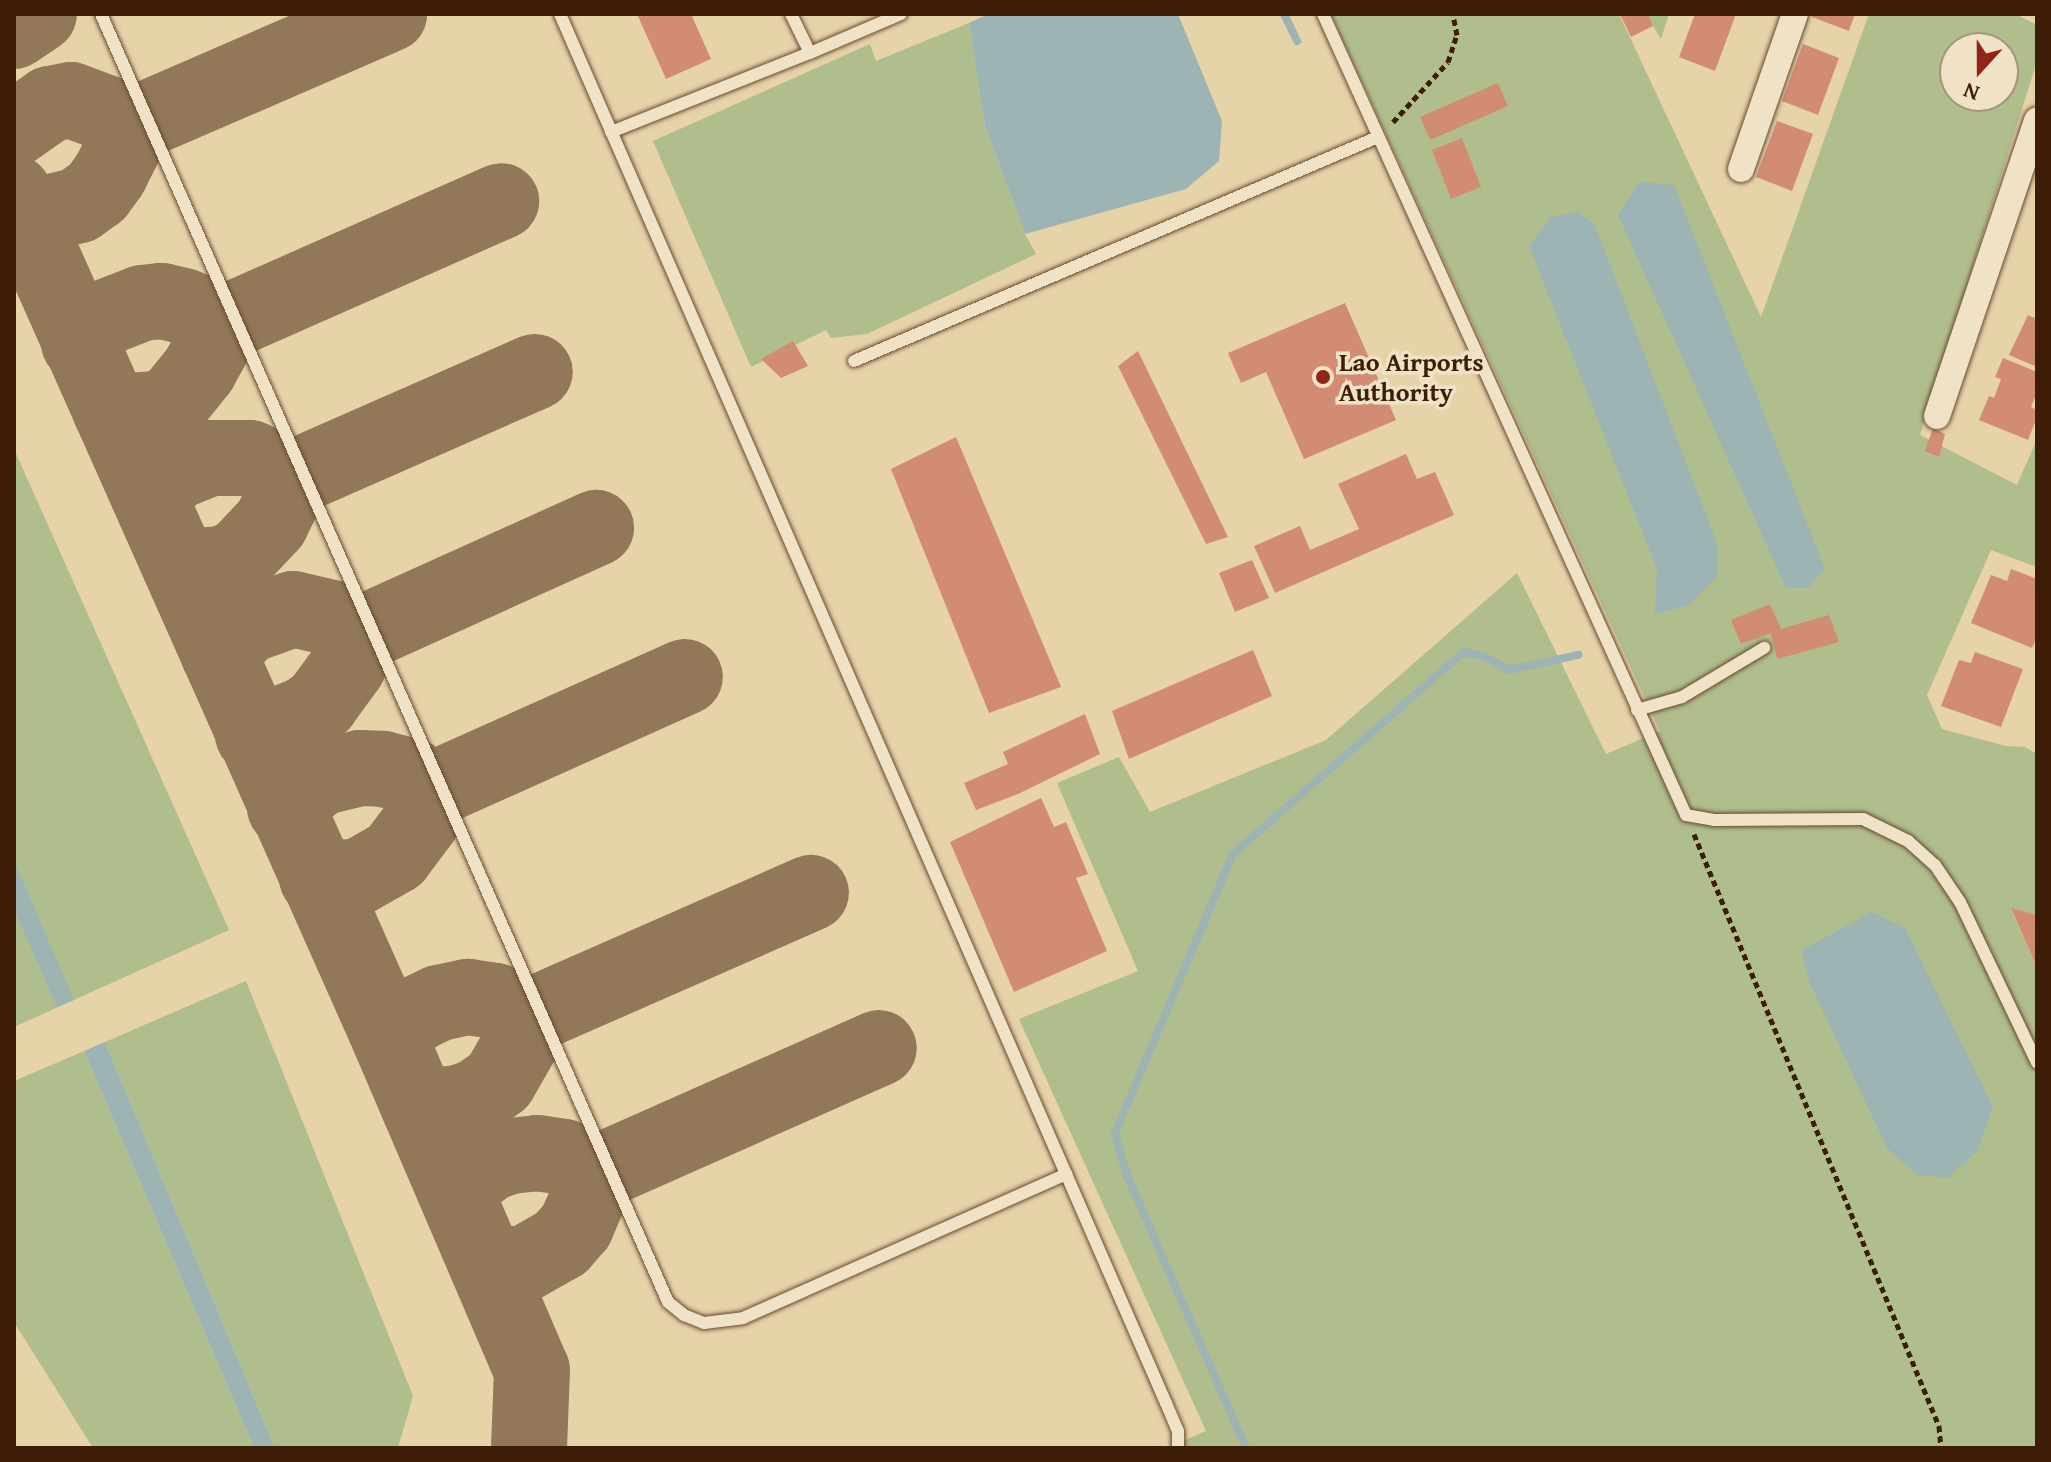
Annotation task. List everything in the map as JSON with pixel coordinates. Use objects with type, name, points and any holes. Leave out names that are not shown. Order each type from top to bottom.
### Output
[{"type":"street","points":[[1741,169],[1795,14]]},
{"type":"street","points":[[1937,416],[2037,120]]},
{"type":"lane","points":[[101,14],[668,1302],[684,1315],[704,1323],[743,1318],[1066,1174]]},
{"type":"lane","points":[[560,14],[1178,1431],[1178,1448]]},
{"type":"lane","points":[[791,14],[810,53]]},
{"type":"lane","points":[[611,132],[901,14]]},
{"type":"lane","points":[[1323,14],[1686,815],[1714,820],[1863,819],[1908,841],[1935,865],[1960,902],[2037,1063]]},
{"type":"lane","points":[[854,361],[1378,137]]},
{"type":"lane","points":[[1637,710],[1682,697],[1764,648]]},
{"type":"path","points":[[1378,137],[1448,62],[1457,35],[1453,14]]},
{"type":"path","points":[[1686,815],[1939,1426],[1941,1448]]},
{"type":"green space","points":[[1331,14],[1619,14],[1761,317],[1869,14],[2015,14],[2037,25],[2037,61],[1920,435],[2017,485],[2037,439],[2037,567],[1991,550],[1927,695],[1942,729],[2006,746],[2025,747],[2037,754],[2037,915],[2011,909],[2037,968],[2037,1448],[1167,1448],[1206,1431],[1019,1019],[1138,971],[1057,783],[1119,757],[1150,812],[1326,740],[1517,573],[1606,754],[1660,731]]},
{"type":"green space","points":[[1648,14],[1669,14],[1661,39],[1653,26]]},
{"type":"green space","points":[[969,23],[985,126],[1025,234],[1036,254],[867,334],[831,338],[826,330],[751,367],[653,141],[870,44],[876,61]]},
{"type":"green space","points":[[14,449],[229,930],[14,1027]]},
{"type":"green space","points":[[246,981],[413,1396],[398,1448],[275,1448],[105,1042]]},
{"type":"green space","points":[[84,1051],[254,1448],[93,1448],[14,1322],[14,1081]]},
{"type":"water","points":[[989,14],[1178,14],[1222,121],[1219,161],[1186,189],[1025,234],[985,126],[969,23]]},
{"type":"water","points":[[1639,182],[1674,185],[1825,569],[1808,588],[1786,588],[1618,215]]},
{"type":"water","points":[[1577,212],[1594,223],[1718,546],[1717,578],[1687,606],[1655,614],[1657,569],[1529,246],[1551,217]]},
{"type":"water","points":[[14,861],[74,1000],[57,1007],[14,909]]},
{"type":"water","points":[[1871,912],[1905,928],[1993,1107],[1977,1151],[1948,1178],[1917,1175],[1887,1148],[1809,981],[1801,951]]},
{"type":"water","points":[[105,1042],[275,1448],[254,1448],[84,1051]]},
{"type":"building","points":[[637,14],[691,14],[711,59],[666,79]]},
{"type":"building","points":[[1620,14],[1648,14],[1653,26],[1631,37]]},
{"type":"building","points":[[1695,14],[1736,14],[1715,71],[1679,57]]},
{"type":"building","points":[[1813,14],[1855,14],[1849,31],[1812,17]]},
{"type":"building","points":[[1803,44],[1839,58],[1818,115],[1782,101]]},
{"type":"building","points":[[1498,83],[1508,106],[1430,140],[1420,117]]},
{"type":"building","points":[[1777,121],[1813,134],[1792,191],[1756,177]]},
{"type":"building","points":[[1462,138],[1481,187],[1451,199],[1432,150]]},
{"type":"building","name":"Lao Airports Authority","points":[[1345,303],[1396,420],[1304,459],[1266,372],[1241,383],[1228,353]]},
{"type":"building","points":[[2028,315],[2037,319],[2037,367],[2009,355]]},
{"type":"building","points":[[793,341],[808,366],[781,378],[761,359]]},
{"type":"building","points":[[1138,351],[1228,537],[1206,544],[1118,366]]},
{"type":"building","points":[[2003,358],[2037,372],[2037,392],[2031,407],[2037,410],[2037,417],[2028,440],[1979,420],[1989,396],[1994,398],[2001,379],[1995,377]]},
{"type":"building","points":[[1933,428],[1945,434],[1939,457],[1925,451]]},
{"type":"building","points":[[956,437],[1061,687],[989,713],[891,469]]},
{"type":"building","points":[[1406,454],[1417,479],[1435,472],[1454,515],[1275,593],[1254,546],[1300,526],[1310,550],[1359,529],[1338,484]]},
{"type":"building","points":[[1252,560],[1269,598],[1235,612],[1219,573]]},
{"type":"building","points":[[2011,569],[2037,579],[2037,637],[2032,648],[1971,623],[1991,575],[2007,581]]},
{"type":"building","points":[[1770,604],[1781,629],[1829,615],[1839,642],[1777,659],[1771,633],[1741,644],[1731,620]]},
{"type":"building","points":[[1253,650],[1272,696],[1129,759],[1112,711]]},
{"type":"building","points":[[1975,652],[2023,669],[2001,727],[1941,706],[1959,660],[1971,663]]},
{"type":"building","points":[[1085,714],[1100,754],[1018,794],[976,810],[964,783],[1008,764],[1003,752]]},
{"type":"building","points":[[1041,798],[1054,827],[1066,822],[1088,874],[1076,878],[1107,951],[1014,992],[950,842]]},
{"type":"building","points":[[2011,908],[2037,915],[2037,968]]},
{"type":"waterway","points":[[1284,14],[1297,41]]},
{"type":"waterway","points":[[1246,1448],[1127,1176],[1115,1133],[1233,854],[1464,652],[1483,656],[1509,670],[1578,655]]},
{"type":"taxiway","points":[[14,31],[39,14]]},
{"type":"taxiway","points":[[14,129],[50,104],[71,100],[135,124],[389,14]]},
{"type":"taxiway","points":[[19,206],[47,213],[79,205],[97,192],[110,174],[135,124]]},
{"type":"taxiway","points":[[14,193],[389,1037],[532,1370],[529,1448]]},
{"type":"taxiway","points":[[79,343],[106,317],[142,303],[162,301],[183,306],[225,323],[501,201]]},
{"type":"taxiway","points":[[111,412],[158,409],[174,401],[199,370],[225,323]]},
{"type":"taxiway","points":[[293,478],[535,372]]},
{"type":"taxiway","points":[[151,499],[173,473],[210,458],[250,458],[293,478],[271,523],[241,555],[224,564],[181,567]]},
{"type":"taxiway","points":[[219,655],[246,626],[293,609],[331,618],[361,634],[596,528]]},
{"type":"taxiway","points":[[253,735],[306,714],[321,703],[348,666],[361,634]]},
{"type":"taxiway","points":[[285,808],[319,778],[360,768],[383,769],[411,776],[432,790],[685,677]]},
{"type":"taxiway","points":[[317,878],[358,877],[395,856],[422,820],[432,790]]},
{"type":"taxiway","points":[[389,1037],[416,1014],[439,1003],[468,997],[495,1001],[528,1017],[811,893]]},
{"type":"taxiway","points":[[419,1107],[459,1103],[478,1096],[499,1081],[523,1039],[528,1017]]},
{"type":"taxiway","points":[[455,1190],[490,1163],[510,1156],[537,1153],[564,1157],[599,1172],[879,1048]]},
{"type":"taxiway","points":[[487,1265],[524,1264],[561,1243],[576,1226],[599,1172]]},
{"type":"place","name":"Lao Airports Authority","points":[[1323,377]]}]
